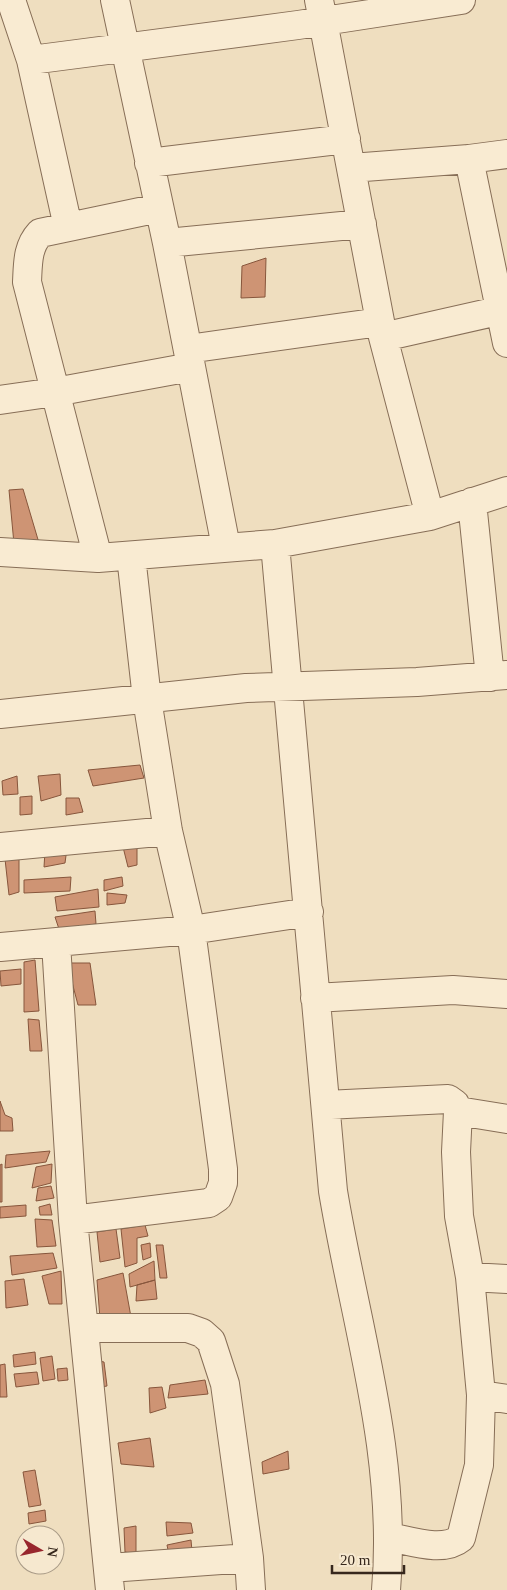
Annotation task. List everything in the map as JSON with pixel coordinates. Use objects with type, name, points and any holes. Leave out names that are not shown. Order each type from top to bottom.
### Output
[{"type":"street","points":[[11,0],[31,60],[68,227]]},
{"type":"street","points":[[115,0],[167,243],[226,547]]},
{"type":"street","points":[[31,60],[124,47],[321,10],[461,0]]},
{"type":"street","points":[[321,10],[382,329],[430,516]]},
{"type":"street","points":[[150,163],[346,139]]},
{"type":"street","points":[[351,168],[469,159],[507,154]]},
{"type":"street","points":[[469,159],[503,310],[507,343]]},
{"type":"street","points":[[98,558],[27,282],[28,257],[33,240],[40,233],[159,208]]},
{"type":"street","points":[[167,243],[362,224]]},
{"type":"street","points":[[0,400],[55,392],[189,358],[503,310]]},
{"type":"street","points":[[0,552],[98,558],[275,544],[430,516],[507,491]]},
{"type":"street","points":[[0,714],[288,686],[417,682],[499,676],[472,502]]},
{"type":"street","points":[[275,544],[333,1192],[342,1246],[381,1432],[390,1514],[386,1590]]},
{"type":"street","points":[[73,1220],[209,1203],[218,1197],[223,1183],[223,1169],[191,930],[168,831],[147,699],[131,556]]},
{"type":"street","points":[[0,847],[168,831]]},
{"type":"street","points":[[0,947],[191,930],[309,912]]},
{"type":"street","points":[[56,943],[73,1220],[110,1579],[249,1558]]},
{"type":"street","points":[[315,998],[453,990],[507,994]]},
{"type":"street","points":[[326,1105],[448,1099],[455,1104],[458,1111],[456,1152],[459,1216],[494,1397],[461,1538],[454,1544],[444,1546],[389,1537]]},
{"type":"street","points":[[458,1111],[507,1119]]},
{"type":"street","points":[[470,1277],[507,1279]]},
{"type":"street","points":[[85,1328],[188,1328],[202,1333],[211,1341],[225,1384],[249,1558],[251,1590]]},
{"type":"building","points":[[266,258],[265,297],[241,298],[242,266]]},
{"type":"building","points":[[23,489],[39,543],[14,544],[9,490]]},
{"type":"building","points":[[140,765],[144,778],[93,786],[88,770]]},
{"type":"building","points":[[60,774],[61,795],[41,801],[38,776]]},
{"type":"building","points":[[17,776],[18,794],[3,795],[2,781]]},
{"type":"building","points":[[32,796],[32,814],[20,815],[20,797]]},
{"type":"building","points":[[66,798],[79,798],[83,812],[66,815]]},
{"type":"building","points":[[137,845],[137,865],[128,867],[123,847]]},
{"type":"building","points":[[67,848],[65,863],[44,867],[45,851]]},
{"type":"building","points":[[19,854],[19,892],[9,895],[5,859]]},
{"type":"building","points":[[71,877],[70,891],[24,893],[24,880]]},
{"type":"building","points":[[122,877],[123,886],[104,891],[104,880]]},
{"type":"building","points":[[98,889],[99,907],[57,911],[55,897]]},
{"type":"building","points":[[107,893],[127,895],[125,903],[107,905]]},
{"type":"building","points":[[95,911],[96,924],[59,929],[55,917]]},
{"type":"building","points":[[35,960],[39,1011],[24,1012],[24,962]]},
{"type":"building","points":[[67,963],[90,963],[96,1005],[78,1005]]},
{"type":"building","points":[[21,969],[21,984],[1,986],[0,971]]},
{"type":"building","points":[[28,1019],[39,1020],[42,1051],[30,1051]]},
{"type":"building","points":[[0,1101],[5,1115],[12,1118],[13,1131],[0,1131]]},
{"type":"building","points":[[50,1151],[46,1162],[5,1168],[6,1155]]},
{"type":"building","points":[[2,1164],[2,1202],[0,1202],[0,1165]]},
{"type":"building","points":[[52,1164],[51,1183],[32,1188],[36,1167]]},
{"type":"building","points":[[51,1186],[54,1198],[36,1201],[38,1188]]},
{"type":"building","points":[[50,1204],[52,1215],[40,1215],[39,1207]]},
{"type":"building","points":[[26,1205],[26,1216],[0,1218],[0,1207]]},
{"type":"building","points":[[35,1219],[52,1220],[56,1246],[37,1247]]},
{"type":"building","points":[[145,1225],[148,1236],[137,1238],[137,1263],[125,1267],[121,1229]]},
{"type":"building","points":[[116,1229],[120,1258],[100,1262],[97,1232]]},
{"type":"building","points":[[150,1243],[151,1257],[143,1260],[141,1245]]},
{"type":"building","points":[[156,1245],[163,1245],[167,1278],[160,1278]]},
{"type":"building","points":[[53,1253],[57,1268],[12,1275],[10,1256]]},
{"type":"building","points":[[154,1261],[155,1280],[130,1287],[129,1274]]},
{"type":"building","points":[[61,1271],[62,1304],[49,1304],[42,1276]]},
{"type":"building","points":[[123,1273],[131,1317],[100,1319],[97,1280]]},
{"type":"building","points":[[24,1279],[28,1305],[6,1308],[5,1281]]},
{"type":"building","points":[[155,1280],[157,1299],[136,1301],[137,1285]]},
{"type":"building","points":[[35,1352],[36,1364],[14,1367],[13,1355]]},
{"type":"building","points":[[52,1356],[55,1379],[43,1381],[40,1358]]},
{"type":"building","points":[[94,1360],[104,1362],[107,1386],[95,1388]]},
{"type":"building","points":[[5,1364],[7,1397],[0,1397],[0,1365]]},
{"type":"building","points":[[67,1368],[68,1380],[58,1381],[57,1369]]},
{"type":"building","points":[[37,1372],[39,1384],[16,1387],[14,1374]]},
{"type":"building","points":[[205,1380],[208,1394],[168,1398],[170,1385]]},
{"type":"building","points":[[162,1387],[166,1408],[150,1413],[149,1388]]},
{"type":"building","points":[[150,1438],[154,1467],[121,1464],[118,1443]]},
{"type":"building","points":[[288,1451],[289,1469],[263,1474],[262,1462]]},
{"type":"building","points":[[35,1470],[41,1505],[29,1507],[23,1472]]},
{"type":"building","points":[[45,1510],[46,1521],[29,1524],[28,1513]]},
{"type":"building","points":[[166,1522],[191,1523],[193,1533],[167,1536]]},
{"type":"building","points":[[136,1526],[136,1554],[125,1552],[124,1528]]},
{"type":"building","points":[[191,1540],[192,1551],[169,1555],[167,1545]]}]
